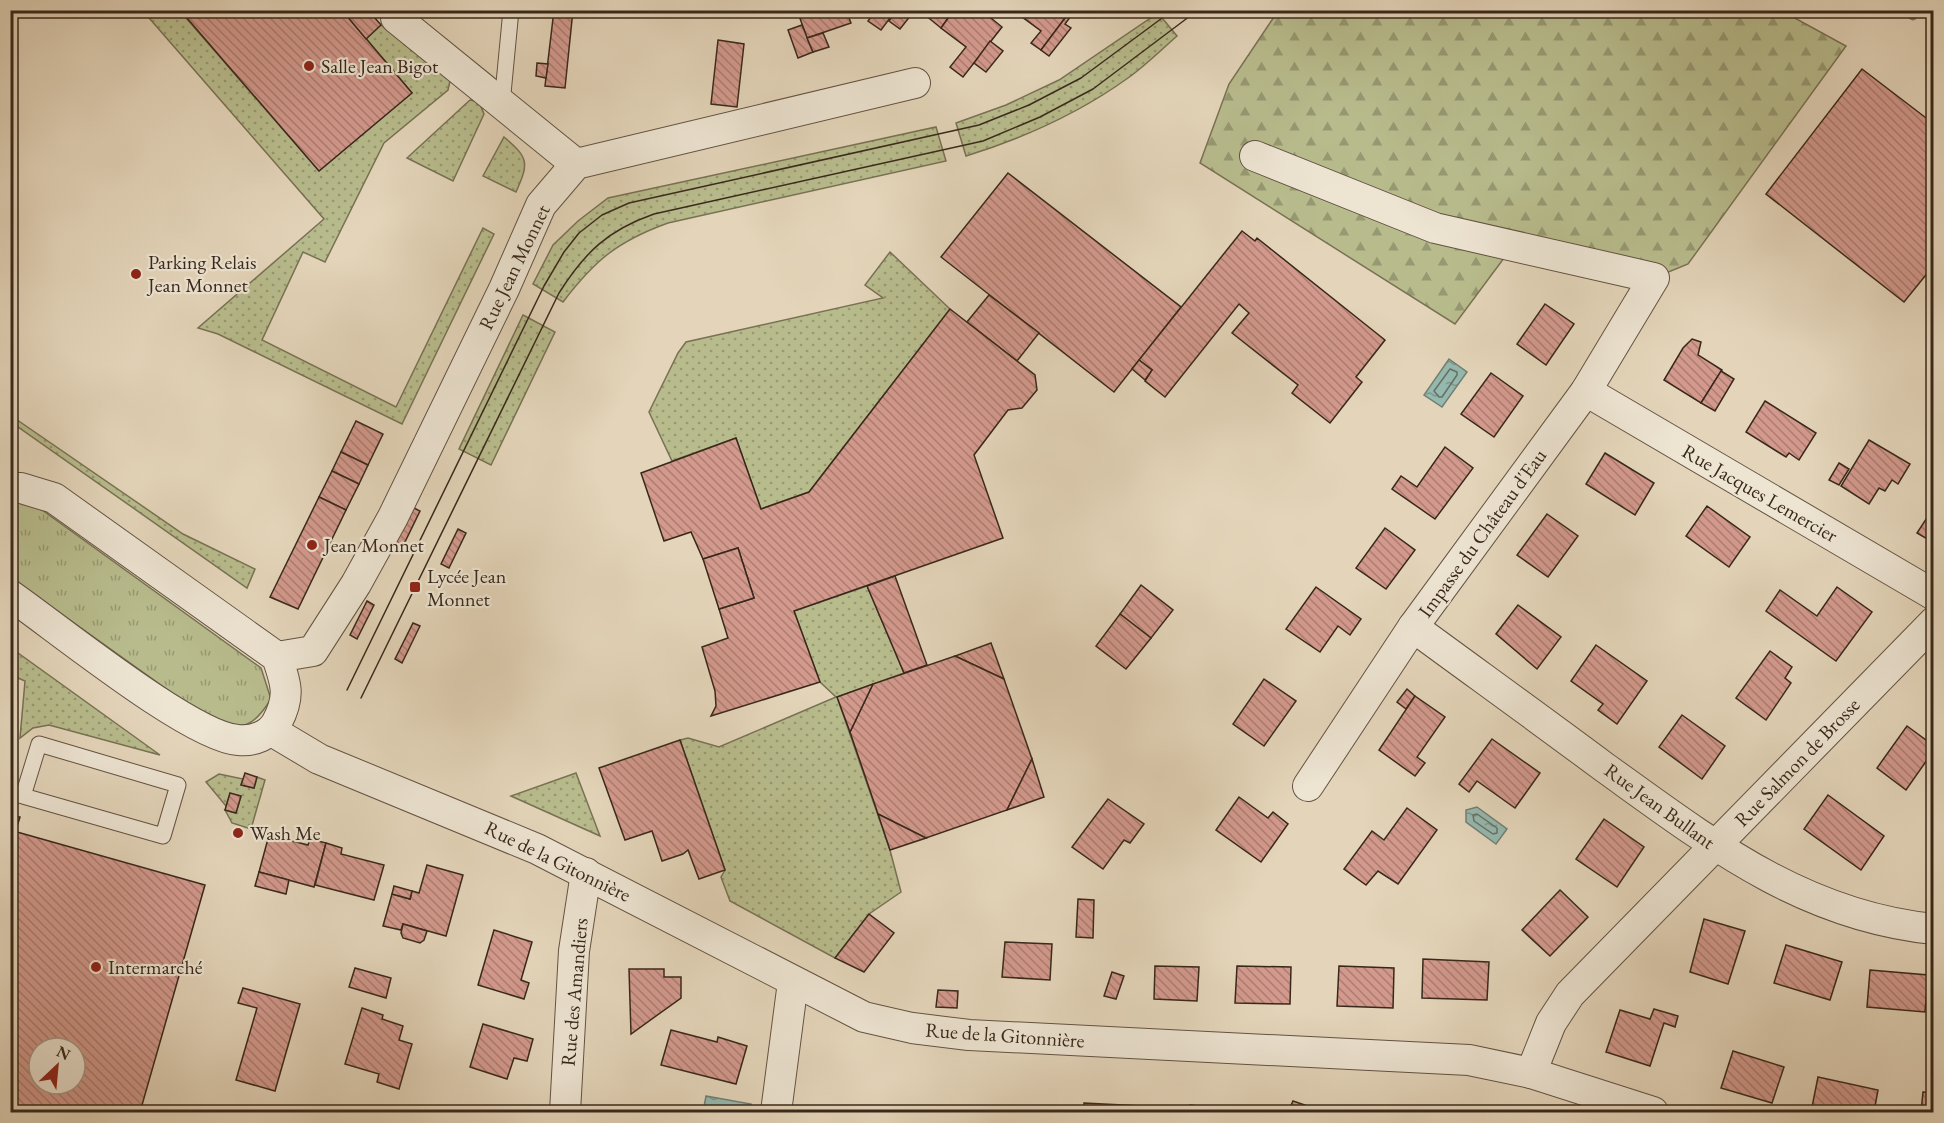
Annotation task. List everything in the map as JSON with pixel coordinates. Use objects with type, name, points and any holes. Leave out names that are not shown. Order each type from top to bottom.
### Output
[{"type":"street","points":[[396,18],[576,164],[915,83]]},
{"type":"street","name":"Impasse du Château d'Eau","points":[[1255,156],[1435,228],[1654,278],[1586,391],[1413,627],[1308,786]]},
{"type":"street","name":"Rue Jean Monnet","points":[[277,657],[313,651],[356,584],[421,460],[541,205],[576,164]]},
{"type":"street","name":"Rue Jacques Lemercier","points":[[1586,391],[1934,595]]},
{"type":"street","points":[[10,488],[21,488],[54,498],[277,657],[288,689],[282,711],[272,731],[253,739],[236,740],[201,727],[162,704],[10,595]]},
{"type":"street","name":"Rue Salmon de Brosse","points":[[1531,1073],[1551,1023],[1570,994],[1934,622]]},
{"type":"street","name":"Rue Jean Bullant","points":[[1413,627],[1714,847],[1797,893],[1854,915],[1934,929]]},
{"type":"street","name":"Rue de la Gitonnière","points":[[272,731],[319,759],[505,834],[586,873],[864,1017],[912,1028],[969,1035],[1470,1060],[1531,1073],[1653,1113]]},
{"type":"street","name":"Rue des Amandiers","points":[[565,1113],[574,951],[586,873]]},
{"type":"street","points":[[776,1113],[793,982]]},
{"type":"lane","points":[[502,104],[510,10]]},
{"type":"lane","points":[[39,744],[178,785],[163,836],[17,794],[39,744]]},
{"type":"green space","points":[[143,11],[180,11],[319,171],[412,93],[366,39],[381,25],[445,72],[450,81],[448,90],[384,143],[325,262],[303,252],[262,340],[396,407],[483,228],[494,234],[402,424],[218,334],[198,328],[324,219]]},
{"type":"green space","points":[[1278,11],[1782,11],[1846,46],[1688,264],[1654,278],[1504,258],[1455,324],[1200,163],[1229,84]]},
{"type":"green space","points":[[1158,13],[1177,36],[1134,73],[1090,103],[1050,124],[966,156],[956,123],[1006,105],[1059,80]]},
{"type":"green space","points":[[470,100],[479,102],[484,114],[453,181],[407,158]]},
{"type":"green space","points":[[936,127],[946,161],[668,223],[635,237],[609,253],[586,274],[563,302],[533,284],[553,245],[578,221],[608,198]]},
{"type":"green space","points":[[504,137],[518,150],[524,162],[525,167],[516,192],[483,176]]},
{"type":"green space","points":[[890,252],[950,309],[809,492],[761,509],[736,438],[672,461],[649,412],[678,353],[686,342],[883,298],[865,285]]},
{"type":"green space","points":[[523,315],[555,332],[491,465],[459,449]]},
{"type":"green space","points":[[10,415],[183,534],[255,569],[247,588],[11,422]]},
{"type":"green space","points":[[11,497],[42,510],[261,668],[271,699],[259,716],[239,726],[210,720],[11,578]]},
{"type":"green space","points":[[867,586],[904,673],[837,697],[890,850],[901,892],[869,914],[835,958],[730,901],[721,877],[725,870],[680,740],[688,738],[719,747],[836,697],[820,682],[794,611]]},
{"type":"green space","points":[[10,648],[160,755],[49,725],[33,728],[20,738],[25,681],[11,675]]},
{"type":"green space","points":[[576,773],[600,836],[511,796]]},
{"type":"green space","points":[[219,774],[243,779],[241,785],[254,788],[257,777],[265,780],[251,829],[232,823],[225,810],[236,813],[241,796],[230,794],[226,806],[206,782]]},
{"type":"water","points":[[1449,359],[1467,372],[1442,407],[1424,395]]},
{"type":"water","points":[[1477,807],[1507,829],[1496,844],[1466,822],[1466,810]]},
{"type":"water","points":[[706,1096],[751,1104],[750,1112],[703,1112]]},
{"type":"building","name":"Salle Jean Bigot","points":[[180,10],[342,10],[412,93],[319,171]]},
{"type":"building","points":[[342,10],[368,10],[381,25],[366,39]]},
{"type":"building","points":[[554,10],[573,10],[565,88],[545,86]]},
{"type":"building","points":[[797,10],[846,10],[851,23],[807,38]]},
{"type":"building","points":[[876,10],[896,10],[881,30],[868,21]]},
{"type":"building","points":[[896,10],[915,10],[900,29],[889,21]]},
{"type":"building","points":[[919,10],[954,10],[941,28]]},
{"type":"building","points":[[954,10],[981,10],[1002,27],[963,77],[950,67],[966,47],[941,28]]},
{"type":"building","points":[[1071,10],[1041,50],[1031,43],[1041,31],[1014,11]]},
{"type":"building","points":[[1071,10],[1074,12],[1065,24],[1071,28],[1049,56],[1041,50]]},
{"type":"building","points":[[802,25],[813,52],[798,58],[788,30]]},
{"type":"building","points":[[823,33],[829,47],[813,52],[807,38]]},
{"type":"building","points":[[718,40],[744,44],[737,107],[711,104]]},
{"type":"building","points":[[990,41],[1003,51],[986,72],[974,63]]},
{"type":"building","points":[[537,63],[548,64],[546,78],[536,76]]},
{"type":"building","points":[[1862,69],[1934,124],[1934,265],[1904,302],[1766,194]]},
{"type":"building","points":[[1008,173],[1181,307],[1114,392],[941,257]]},
{"type":"building","points":[[1242,231],[1255,241],[1257,238],[1385,340],[1356,377],[1362,382],[1330,423],[1292,393],[1298,385],[1232,333],[1249,313],[1239,304],[1165,397],[1145,381],[1152,370],[1139,360]]},
{"type":"building","points":[[989,295],[1039,333],[1017,361],[967,322]]},
{"type":"building","points":[[1545,304],[1574,324],[1546,365],[1517,344]]},
{"type":"building","points":[[950,309],[1035,375],[1037,390],[1022,408],[1008,410],[974,455],[1003,538],[794,611],[820,682],[711,716],[716,706],[715,691],[702,647],[728,638],[719,609],[754,598],[738,548],[703,559],[691,532],[664,541],[641,473],[736,438],[761,509],[809,492]]},
{"type":"building","points":[[1692,339],[1701,342],[1698,355],[1722,370],[1701,403],[1664,380],[1683,348]]},
{"type":"building","points":[[1139,360],[1152,370],[1145,380],[1132,369]]},
{"type":"building","points":[[1721,371],[1734,379],[1715,411],[1701,403]]},
{"type":"building","points":[[1491,373],[1523,396],[1494,437],[1461,414]]},
{"type":"building","points":[[1765,401],[1816,433],[1799,460],[1789,453],[1786,457],[1746,432]]},
{"type":"building","points":[[356,421],[383,434],[368,465],[341,452]]},
{"type":"building","points":[[1869,440],[1910,464],[1898,484],[1892,480],[1885,491],[1879,488],[1869,504],[1841,486]]},
{"type":"building","points":[[1445,447],[1473,468],[1435,519],[1392,489],[1401,476],[1417,487]]},
{"type":"building","points":[[341,452],[368,465],[359,484],[332,471]]},
{"type":"building","points":[[1605,453],[1654,483],[1635,515],[1586,484]]},
{"type":"building","points":[[1839,463],[1849,469],[1839,485],[1829,480]]},
{"type":"building","points":[[332,471],[359,484],[346,510],[319,497]]},
{"type":"building","name":"Jean Monnet","points":[[319,497],[346,510],[298,609],[270,597]]},
{"type":"building","points":[[1707,506],[1750,537],[1729,567],[1686,536]]},
{"type":"building","points":[[412,507],[420,511],[403,546],[395,542]]},
{"type":"building","points":[[1934,507],[1934,543],[1917,533]]},
{"type":"building","points":[[1547,514],[1578,536],[1548,577],[1517,555]]},
{"type":"building","points":[[1385,528],[1415,550],[1386,589],[1356,568]]},
{"type":"building","points":[[458,529],[466,533],[449,568],[441,564]]},
{"type":"building","points":[[738,548],[754,598],[719,609],[703,559]]},
{"type":"building","points":[[895,576],[927,665],[904,673],[867,586]]},
{"type":"building","points":[[1141,585],[1173,610],[1151,638],[1120,614]]},
{"type":"building","points":[[1316,587],[1361,619],[1350,635],[1338,626],[1320,652],[1286,629]]},
{"type":"building","points":[[1837,587],[1872,612],[1836,661],[1766,611],[1780,590],[1817,616]]},
{"type":"building","points":[[367,601],[374,605],[357,639],[350,635]]},
{"type":"building","points":[[1518,605],[1561,637],[1537,669],[1496,634]]},
{"type":"building","points":[[1120,614],[1151,638],[1126,669],[1096,646]]},
{"type":"building","points":[[413,623],[420,626],[402,663],[395,659]]},
{"type":"building","points":[[991,643],[1004,679],[955,656]]},
{"type":"building","points":[[1596,645],[1647,681],[1617,724],[1598,710],[1603,704],[1571,681]]},
{"type":"building","points":[[1770,651],[1792,667],[1785,678],[1791,683],[1766,720],[1736,698]]},
{"type":"building","points":[[955,656],[1004,679],[1032,759],[1007,810],[926,838],[878,814],[850,732],[873,684]]},
{"type":"building","points":[[1264,679],[1296,701],[1264,746],[1233,724]]},
{"type":"building","points":[[873,684],[850,732],[837,697]]},
{"type":"building","points":[[1407,689],[1415,696],[1406,709],[1397,702]]},
{"type":"building","points":[[1415,696],[1445,717],[1417,757],[1425,763],[1415,776],[1379,750]]},
{"type":"building","points":[[1682,715],[1725,746],[1702,779],[1659,747]]},
{"type":"building","points":[[1907,726],[1934,746],[1934,750],[1906,790],[1877,768]]},
{"type":"building","points":[[1492,739],[1540,773],[1515,808],[1477,781],[1469,792],[1459,784]]},
{"type":"building","points":[[680,740],[725,870],[699,879],[688,850],[662,861],[652,831],[625,840],[599,768]]},
{"type":"building","points":[[1032,759],[1044,797],[1007,810]]},
{"type":"building","points":[[245,773],[257,777],[254,788],[241,785]]},
{"type":"building","points":[[230,793],[241,796],[236,813],[225,810]]},
{"type":"building","points":[[1828,795],[1884,836],[1861,870],[1804,829]]},
{"type":"building","points":[[1239,797],[1268,818],[1273,812],[1288,824],[1261,862],[1216,830]]},
{"type":"building","points":[[1108,799],[1144,824],[1130,843],[1124,840],[1103,869],[1072,847]]},
{"type":"building","points":[[1407,808],[1437,830],[1398,884],[1378,871],[1366,885],[1344,869],[1372,831],[1384,840]]},
{"type":"building","points":[[878,814],[926,838],[890,850]]},
{"type":"building","points":[[10,815],[20,817],[16,830],[10,829]]},
{"type":"building","points":[[1604,819],[1644,847],[1617,887],[1576,859]]},
{"type":"building","name":"Intermarché","points":[[10,830],[205,885],[140,1112],[10,1112]]},
{"type":"building","points":[[269,835],[308,845],[310,839],[326,843],[314,887],[259,872]]},
{"type":"building","points":[[326,843],[342,848],[341,854],[384,865],[374,900],[315,885]]},
{"type":"building","points":[[427,865],[463,875],[446,936],[403,924],[401,930],[383,926],[392,894],[410,899],[412,891],[419,893]]},
{"type":"building","points":[[259,872],[289,880],[286,894],[255,886]]},
{"type":"building","points":[[394,886],[412,891],[410,899],[392,894]]},
{"type":"building","points":[[1560,890],[1588,917],[1550,956],[1522,930]]},
{"type":"building","points":[[1078,899],[1094,900],[1093,938],[1076,937]]},
{"type":"building","points":[[869,914],[894,933],[864,972],[835,958]]},
{"type":"building","points":[[1704,919],[1745,931],[1728,984],[1690,972]]},
{"type":"building","points":[[403,924],[427,931],[424,940],[420,943],[403,938],[401,933]]},
{"type":"building","points":[[494,930],[532,942],[521,980],[529,983],[524,999],[478,985]]},
{"type":"building","points":[[1005,942],[1052,944],[1050,980],[1002,977]]},
{"type":"building","points":[[1786,945],[1842,962],[1830,1000],[1774,983]]},
{"type":"building","points":[[1423,959],[1489,962],[1487,1000],[1422,998]]},
{"type":"building","points":[[1155,966],[1199,967],[1197,1001],[1154,999]]},
{"type":"building","points":[[1237,966],[1291,967],[1290,1004],[1235,1003]]},
{"type":"building","points":[[1339,966],[1394,968],[1393,1008],[1337,1006]]},
{"type":"building","points":[[355,968],[391,978],[386,998],[349,987]]},
{"type":"building","points":[[629,969],[664,969],[664,977],[681,977],[681,998],[631,1034]]},
{"type":"building","points":[[1870,970],[1928,975],[1925,1012],[1867,1007]]},
{"type":"building","points":[[1112,972],[1124,976],[1116,999],[1104,996]]},
{"type":"building","points":[[243,988],[300,1004],[275,1091],[236,1080],[257,1008],[238,1003]]},
{"type":"building","points":[[938,990],[958,991],[957,1008],[936,1007]]},
{"type":"building","points":[[362,1008],[383,1015],[382,1019],[403,1026],[399,1040],[412,1044],[399,1089],[377,1082],[379,1074],[345,1064]]},
{"type":"building","points":[[1654,1009],[1678,1016],[1675,1027],[1664,1023],[1650,1066],[1606,1052],[1620,1010],[1650,1019]]},
{"type":"building","points":[[483,1024],[533,1039],[527,1061],[514,1058],[507,1079],[470,1067]]},
{"type":"building","points":[[671,1030],[717,1042],[718,1037],[747,1046],[736,1084],[661,1065]]},
{"type":"building","points":[[1733,1051],[1784,1067],[1772,1103],[1721,1088]]},
{"type":"building","points":[[1818,1077],[1878,1090],[1874,1112],[1811,1112]]},
{"type":"building","points":[[1923,1092],[1934,1093],[1934,1112],[1921,1112]]},
{"type":"building","points":[[1293,1101],[1325,1112],[1288,1112]]},
{"type":"building","points":[[1084,1103],[1142,1106],[1142,1112],[1084,1112]]},
{"type":"building","points":[[1190,1105],[1244,1111],[1189,1112]]},
{"type":"waterway","points":[[1903,10],[1913,16]]},
{"type":"tram line","points":[[347,690],[544,286],[564,252],[579,233],[602,215],[629,203],[979,125],[1029,105],[1081,78],[1173,10]]},
{"type":"tram line","points":[[361,698],[559,293],[578,266],[599,244],[623,227],[654,214],[983,141],[1040,117],[1093,89],[1198,10]]},
{"type":"place","name":"Salle Jean Bigot","points":[[309,66]]},
{"type":"place","name":"Parking Relais Jean Monnet","points":[[136,274]]},
{"type":"place","name":"Jean Monnet","points":[[312,545]]},
{"type":"place","name":"Lycée Jean Monnet","points":[[415,587]]},
{"type":"place","name":"Wash Me","points":[[238,833]]},
{"type":"place","name":"Intermarché","points":[[96,967]]}]
